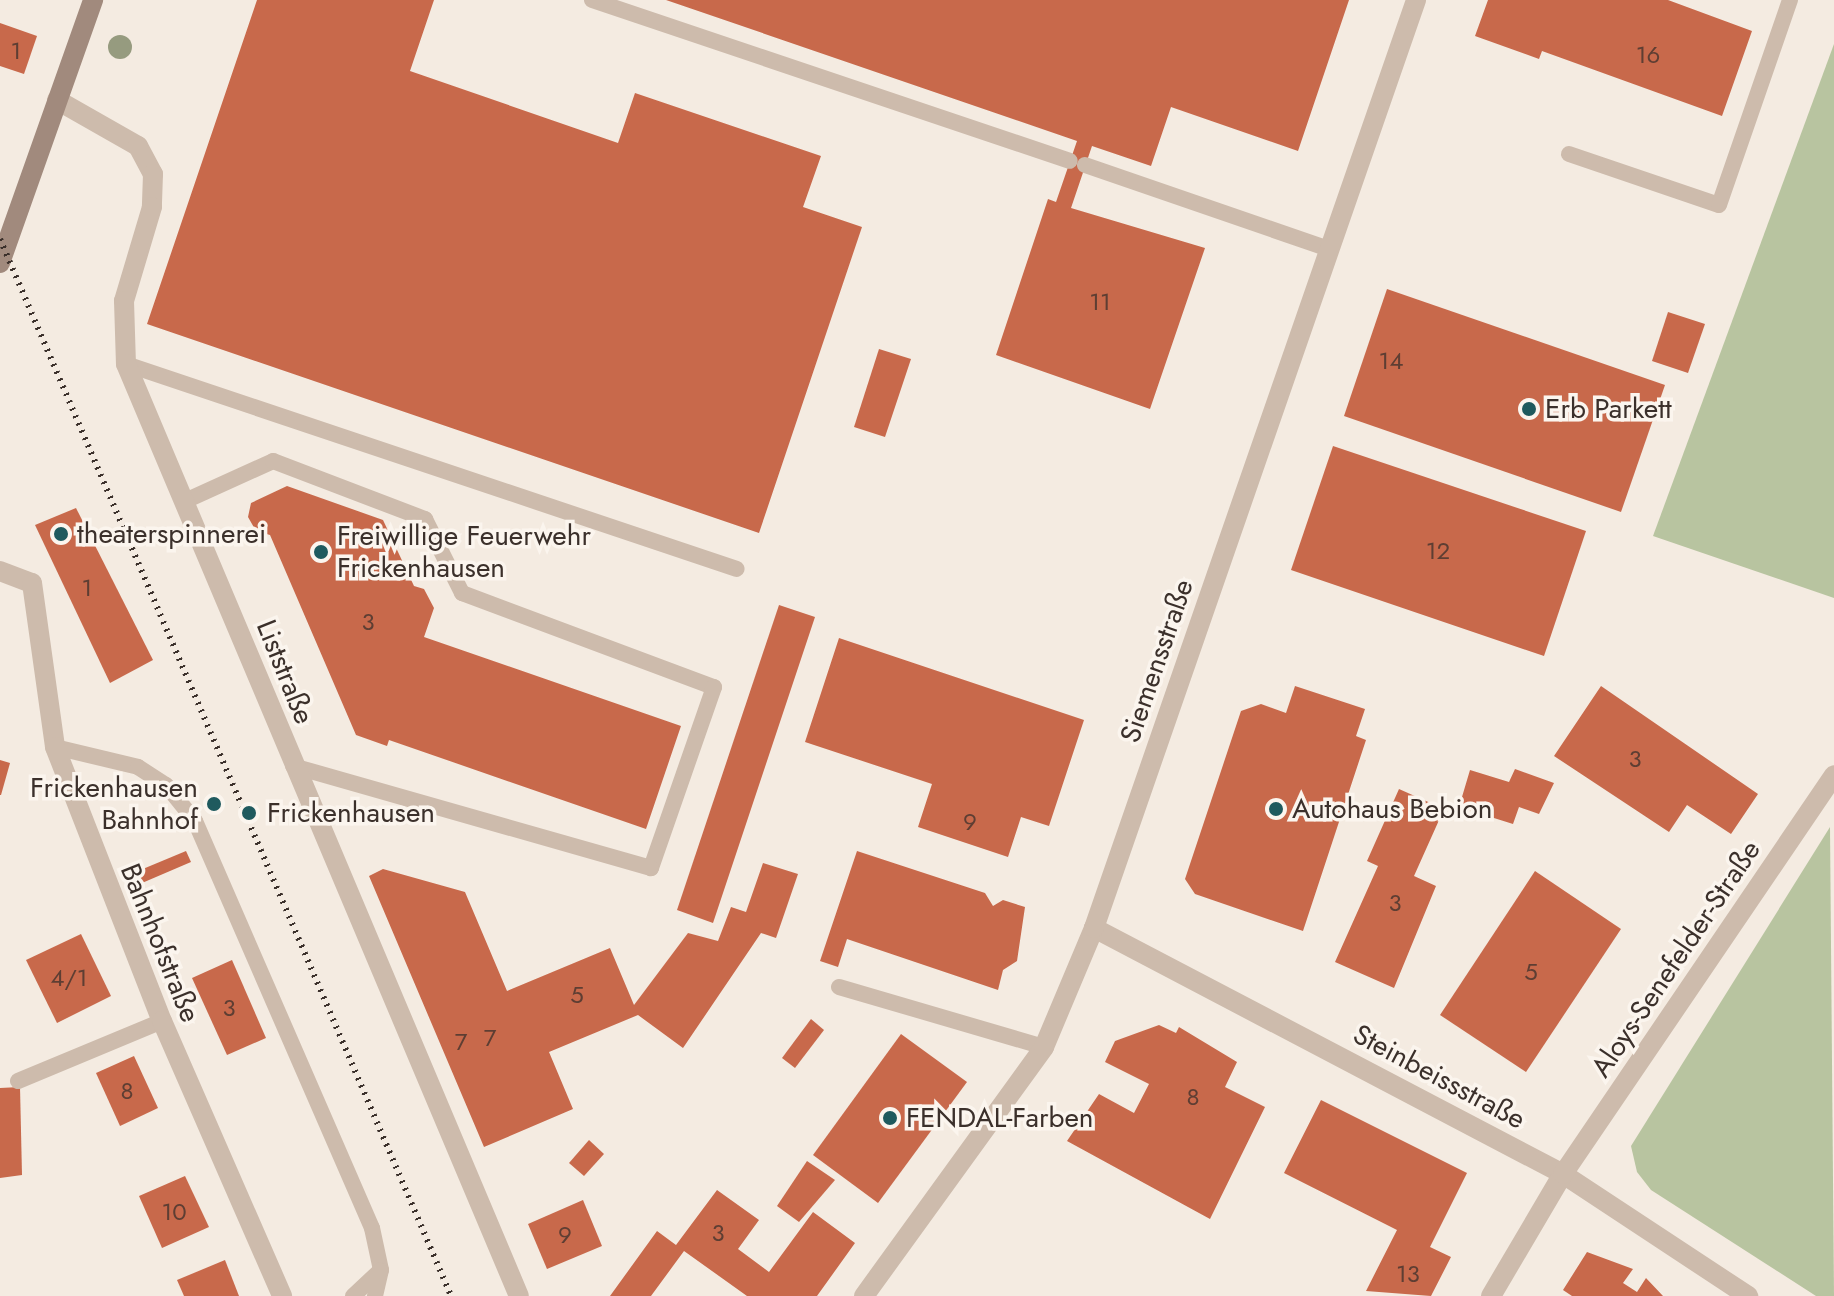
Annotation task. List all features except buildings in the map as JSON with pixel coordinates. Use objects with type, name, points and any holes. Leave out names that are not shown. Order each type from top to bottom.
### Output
[{"type":"main road","points":[[0,263],[93,0]]},
{"type":"street","name":"Siemensstraße","points":[[864,1296],[1044,1047],[1094,928],[1416,0]]},
{"type":"street","name":"Liststraße","points":[[57,100],[138,146],[153,174],[152,207],[124,301],[126,364],[519,1296]]},
{"type":"street","name":"Bahnhofstraße","points":[[0,571],[32,583],[55,747],[162,1021],[282,1296]]},
{"type":"street","name":"Aloys-Senefelder-Straße","points":[[1491,1296],[1563,1174],[1834,775]]},
{"type":"street","name":"Steinbeissstraße","points":[[1094,928],[1563,1174],[1748,1296]]},
{"type":"lane","points":[[592,0],[1329,249]]},
{"type":"lane","points":[[1569,154],[1719,205],[1790,0]]},
{"type":"lane","points":[[126,364],[737,569]]},
{"type":"lane","points":[[185,501],[273,461],[425,519],[462,593],[714,687],[651,868],[293,766]]},
{"type":"lane","points":[[55,747],[138,767],[166,785],[195,821],[372,1228],[381,1270],[375,1296]]},
{"type":"lane","points":[[839,987],[1044,1047]]},
{"type":"lane","points":[[18,1081],[162,1021]]},
{"type":"lane","points":[[353,1296],[381,1270]]},
{"type":"green space","points":[[1834,44],[1834,598],[1653,536]]},
{"type":"green space","points":[[1830,827],[1834,1296],[1816,1296],[1651,1190],[1637,1172],[1631,1146]]},
{"type":"railway","points":[[0,239],[451,1296]]},
{"type":"place","name":"Erb Parkett","points":[[1529,409]]},
{"type":"place","name":"theaterspinnerei","points":[[61,534]]},
{"type":"place","name":"Freiwillige Feuerwehr Frickenhausen","points":[[321,552]]},
{"type":"place","name":"Frickenhausen Bahnhof","points":[[214,804]]},
{"type":"place","name":"Autohaus Bebion","points":[[1276,809]]},
{"type":"place","name":"Frickenhausen","points":[[249,813]]},
{"type":"place","name":"FENDAL-Farben","points":[[890,1118]]}]
